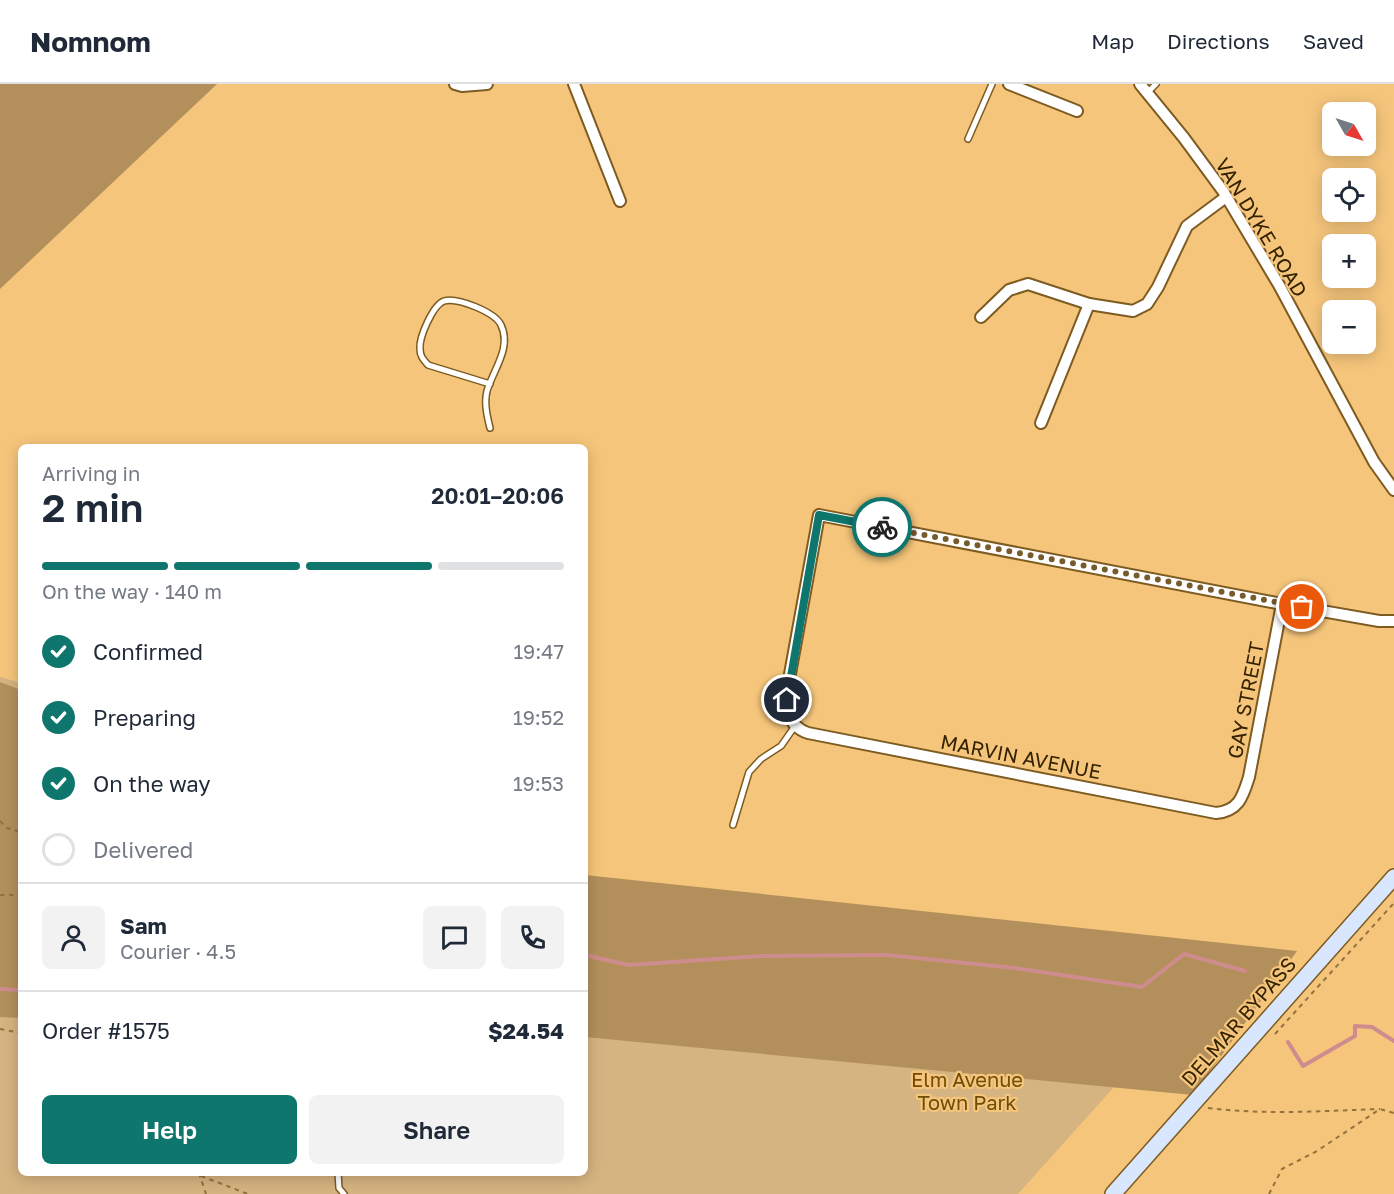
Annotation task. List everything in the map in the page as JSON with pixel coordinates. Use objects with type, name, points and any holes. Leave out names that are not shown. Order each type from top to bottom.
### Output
[{"type":"street","points":[[455,84],[462,86],[487,84]]},
{"type":"street","points":[[574,84],[620,201]]},
{"type":"street","points":[[1009,84],[1077,111]]},
{"type":"street","name":"VAN DYKE ROAD","points":[[1143,88],[1184,138],[1226,197],[1279,285],[1374,462],[1394,490]]},
{"type":"street","points":[[981,317],[1009,290],[1028,284],[1089,304],[1133,311],[1147,304],[1158,287],[1187,226],[1226,197]]},
{"type":"street","points":[[1041,423],[1089,304]]},
{"type":"street","points":[[795,726],[787,713],[788,686],[819,515],[1282,604],[1379,621],[1394,621]]},
{"type":"street","name":"GAY STREET","points":[[1239,802],[1249,777],[1282,604]]},
{"type":"street","name":"MARVIN AVENUE","points":[[795,726],[808,733],[1216,813],[1226,812],[1239,802]]},
{"type":"street","name":"DELMAR BYPASS","points":[[1113,1194],[1394,877]]},
{"type":"lane","points":[[968,139],[992,84]]},
{"type":"lane","points":[[1143,88],[1156,84]]},
{"type":"lane","points":[[490,384],[428,365],[422,358],[419,346],[424,329],[437,305],[442,301],[450,300],[492,313],[501,324],[505,334],[504,345],[490,384],[487,392],[486,410],[490,428]]},
{"type":"lane","points":[[733,825],[749,772],[761,759],[781,746],[795,726]]},
{"type":"lane","points":[[338,1176],[339,1188],[344,1194]]},
{"type":"path","points":[[0,821],[7,828],[18,831]]},
{"type":"path","points":[[0,895],[18,895]]},
{"type":"path","points":[[1269,1040],[1394,903]]},
{"type":"path","points":[[0,1029],[18,1032]]},
{"type":"path","points":[[1215,1100],[1208,1108],[1284,1112],[1380,1109],[1394,1113]]},
{"type":"path","points":[[1269,1194],[1282,1169],[1317,1151],[1380,1109]]},
{"type":"path","points":[[200,1176],[206,1194]]},
{"type":"path","points":[[203,1176],[248,1194]]},
{"type":"green space","name":"Elm Avenue Town Park","points":[[0,677],[18,682],[18,1176],[588,1176],[588,931],[1235,952],[1018,1194],[0,1194]]},
{"type":"shaded area","points":[[0,84],[217,84],[0,289]]},
{"type":"shaded area","points":[[0,682],[18,689],[18,1018],[0,1017]]},
{"type":"shaded area","points":[[588,875],[1297,951],[1193,1095],[588,1037]]},
{"type":"waterway","points":[[588,956],[628,965],[761,956],[887,955],[1015,968],[1142,987],[1184,954],[1245,971]]},
{"type":"waterway","points":[[0,989],[18,990]]},
{"type":"waterway","points":[[1288,1042],[1303,1066],[1355,1036],[1355,1026],[1372,1027],[1394,1041]]},
{"type":"way so far","points":[[882,527],[1302,607]]},
{"type":"route","points":[[787,700],[819,515],[882,527]]}]
